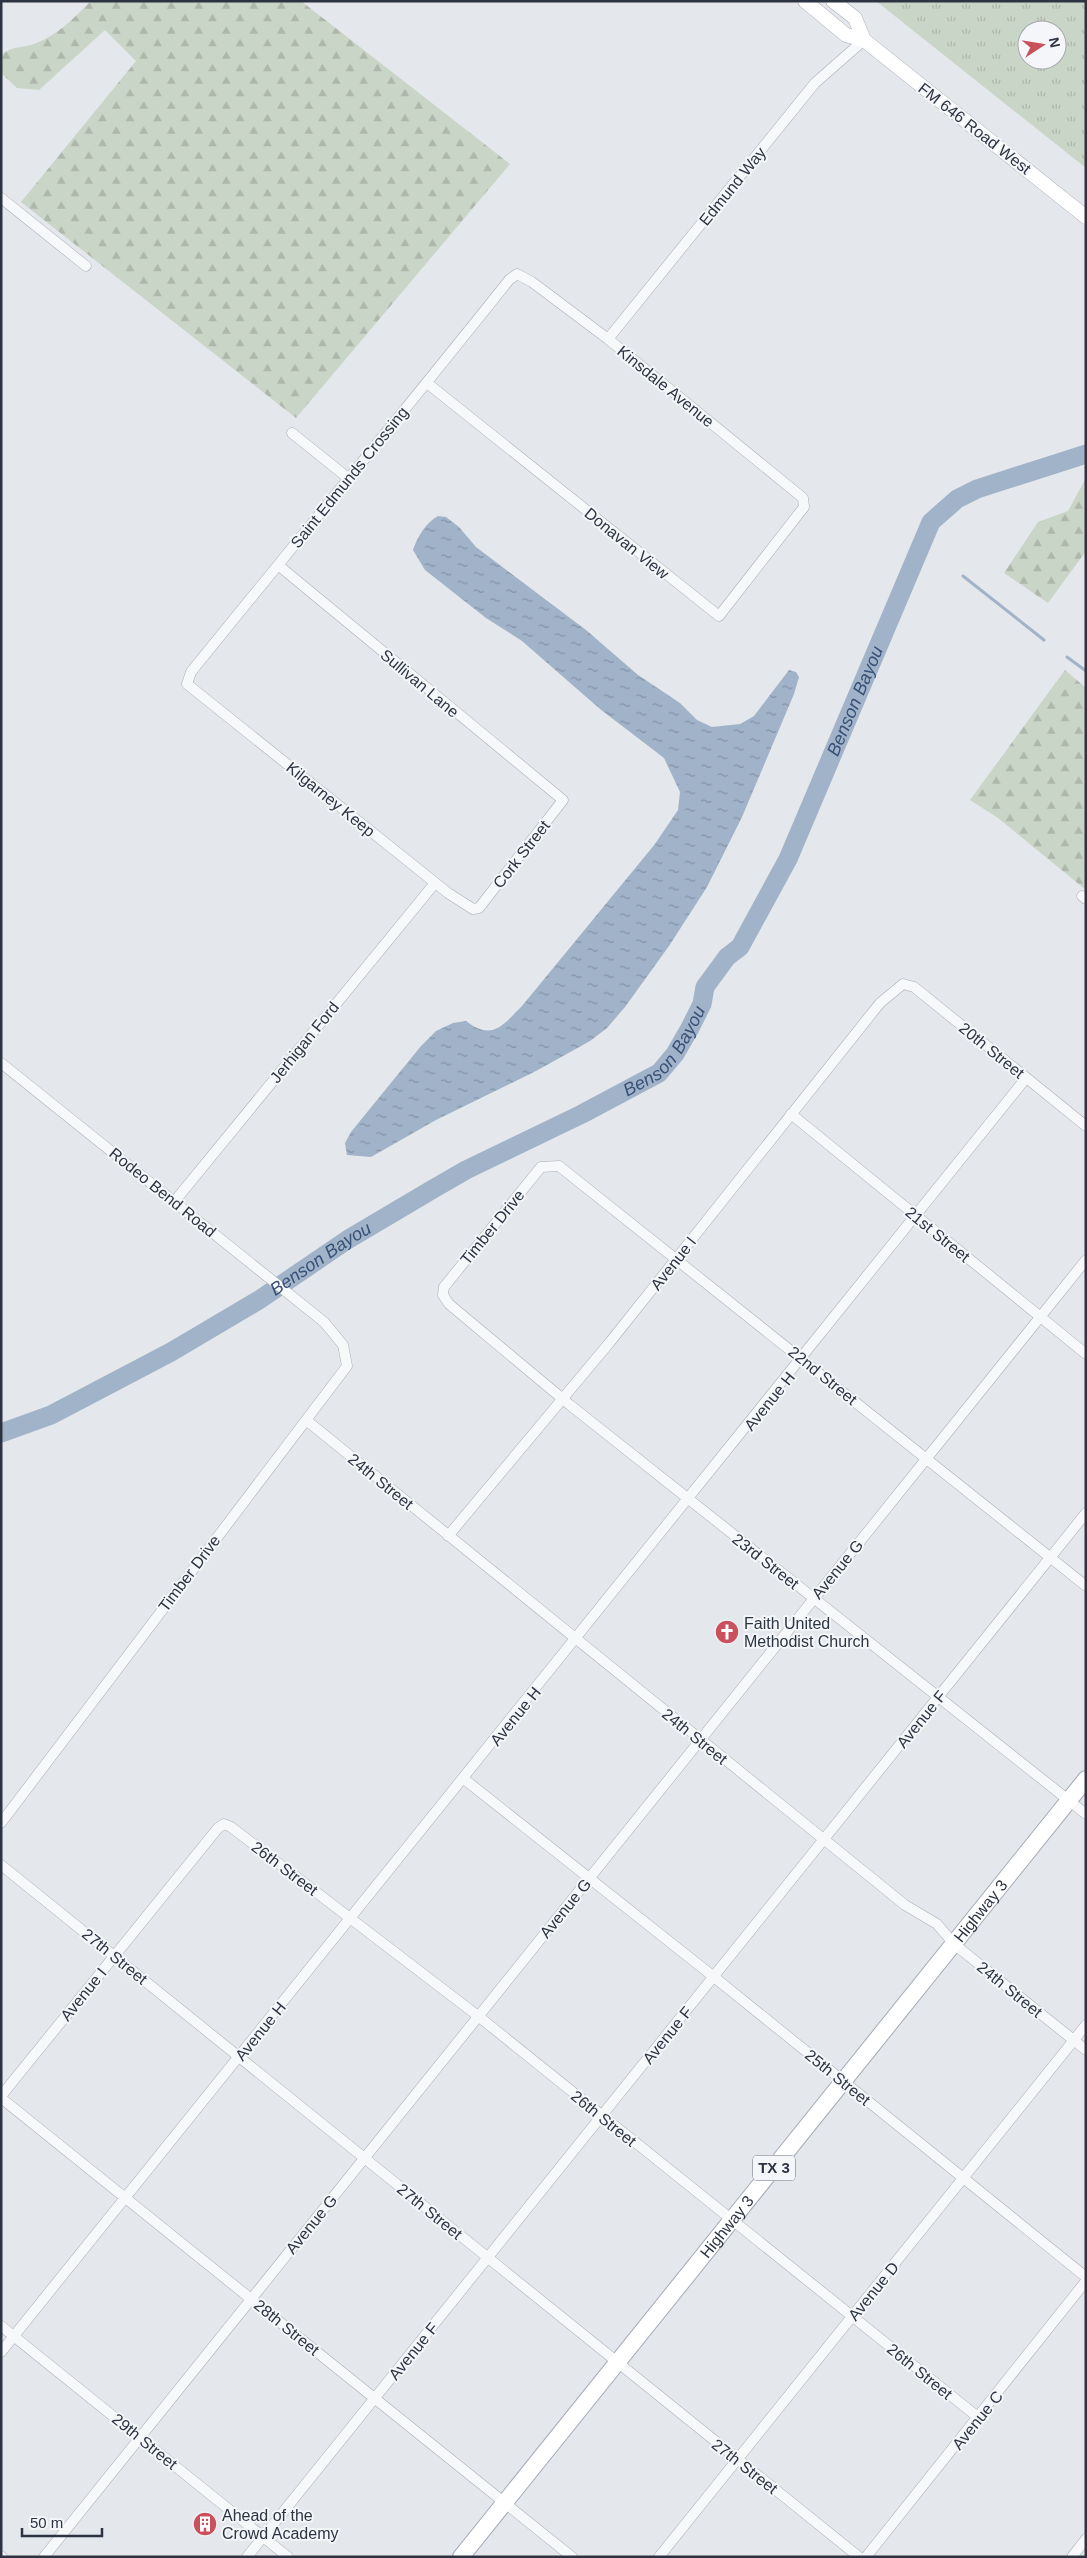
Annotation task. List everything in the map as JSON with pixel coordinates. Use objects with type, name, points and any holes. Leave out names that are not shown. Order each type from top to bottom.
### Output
[{"type":"main road","name":"FM 646 Road West","points":[[805,1],[846,35],[864,40],[1086,217]]},
{"type":"main road","name":"FM 646 Road West","points":[[833,1],[855,18],[864,40]]},
{"type":"main road","name":"Highway 3","points":[[461,2557],[1086,1779]]},
{"type":"street","name":"Edmund Way","points":[[608,339],[815,83],[864,40]]},
{"type":"street","points":[[1,198],[86,266]]},
{"type":"street","name":"Kinsdale Avenue","points":[[517,274],[532,282],[608,339],[803,498],[804,507]]},
{"type":"street","name":"Saint Edmunds Crossing","points":[[187,684],[191,672],[509,280],[517,274]]},
{"type":"street","name":"Donavan View","points":[[427,383],[719,616],[804,507]]},
{"type":"street","points":[[292,433],[348,478]]},
{"type":"street","name":"Sullivan Lane","points":[[278,565],[563,800]]},
{"type":"street","name":"Kilgarney Keep","points":[[187,684],[435,883],[464,904],[474,909],[479,908]]},
{"type":"street","name":"Cork Street","points":[[479,908],[563,800]]},
{"type":"street","name":"Jerhigan Ford","points":[[174,1202],[435,883]]},
{"type":"street","name":"20th Street","points":[[896,989],[903,984],[914,987],[1086,1126]]},
{"type":"street","name":"Avenue I","points":[[448,1536],[562,1399],[880,1003],[896,989]]},
{"type":"street","name":"Rodeo Bend Road","points":[[1,1063],[324,1322]]},
{"type":"street","name":"Avenue H","points":[[1,2352],[689,1500],[1026,1078]]},
{"type":"street","name":"21st Street","points":[[791,1114],[1086,1354]]},
{"type":"street","name":"22nd Street","points":[[560,1166],[1086,1586]]},
{"type":"street","name":"Timber Drive","points":[[449,1304],[443,1295],[444,1287],[541,1167],[560,1166]]},
{"type":"street","name":"Avenue G","points":[[44,2557],[138,2436],[1086,1260]]},
{"type":"street","name":"23rd Street","points":[[449,1304],[562,1399],[1086,1814]]},
{"type":"street","name":"Timber Drive","points":[[1,1823],[347,1366],[343,1345],[324,1322]]},
{"type":"street","name":"24th Street","points":[[306,1420],[905,1905],[937,1924],[954,1944],[1086,2050]]},
{"type":"street","name":"Avenue F","points":[[247,2557],[1086,1513]]},
{"type":"street","name":"25th Street","points":[[464,1779],[714,1977],[1086,2279]]},
{"type":"street","name":"Avenue I","points":[[1,2097],[114,1955],[218,1828],[224,1824]]},
{"type":"street","name":"26th Street","points":[[224,1824],[231,1827],[478,2016],[731,2221],[979,2418]]},
{"type":"street","name":"27th Street","points":[[1,1865],[240,2055],[616,2364],[859,2557]]},
{"type":"street","name":"Avenue D","points":[[659,2557],[1086,2025]]},
{"type":"street","name":"28th Street","points":[[1,2097],[572,2557]]},
{"type":"street","name":"Avenue C","points":[[866,2557],[979,2418],[1086,2279]]},
{"type":"street","name":"29th Street","points":[[1,2326],[288,2557]]},
{"type":"street","points":[[1072,2557],[1086,2539]]},
{"type":"green space","points":[[91,1],[301,1],[510,164],[296,418],[21,202],[136,61],[105,30],[39,90],[17,88],[1,73],[1,55],[9,50],[42,41],[65,26]]},
{"type":"green space","points":[[876,1],[1086,1],[1086,168]]},
{"type":"green space","points":[[1086,478],[1086,551],[1048,603],[1004,573],[1038,522],[1068,511]]},
{"type":"green space","points":[[1065,670],[1086,688],[1086,890],[998,818],[970,800]]},
{"type":"water","points":[[438,516],[446,517],[459,527],[476,547],[586,630],[638,675],[680,703],[697,720],[712,727],[740,724],[754,716],[789,670],[796,672],[799,677],[794,694],[742,817],[707,887],[669,946],[625,1007],[607,1028],[590,1041],[536,1071],[436,1120],[371,1157],[347,1155],[345,1143],[351,1132],[421,1046],[436,1031],[453,1023],[466,1021],[483,1030],[490,1030],[502,1025],[522,1006],[655,844],[678,810],[680,792],[664,758],[600,709],[522,641],[486,618],[425,570],[413,550],[423,531]]},
{"type":"waterway","name":"Benson Bayou","points":[[1,1433],[51,1415],[171,1352],[259,1300],[347,1240],[466,1170],[582,1114],[659,1073],[675,1054],[690,1028],[702,1004],[705,987],[727,957],[740,947],[788,859],[931,522],[957,499],[977,489],[1086,454]]},
{"type":"waterway","name":"Benson Bayou","points":[[913,562],[917,563]]},
{"type":"waterway","points":[[963,576],[1044,640]]},
{"type":"waterway","points":[[1067,657],[1086,671]]},
{"type":"place","name":"Faith United Methodist Church","points":[[727,1632]]},
{"type":"place","name":"Ahead of the Crowd Academy","points":[[205,2524]]}]
